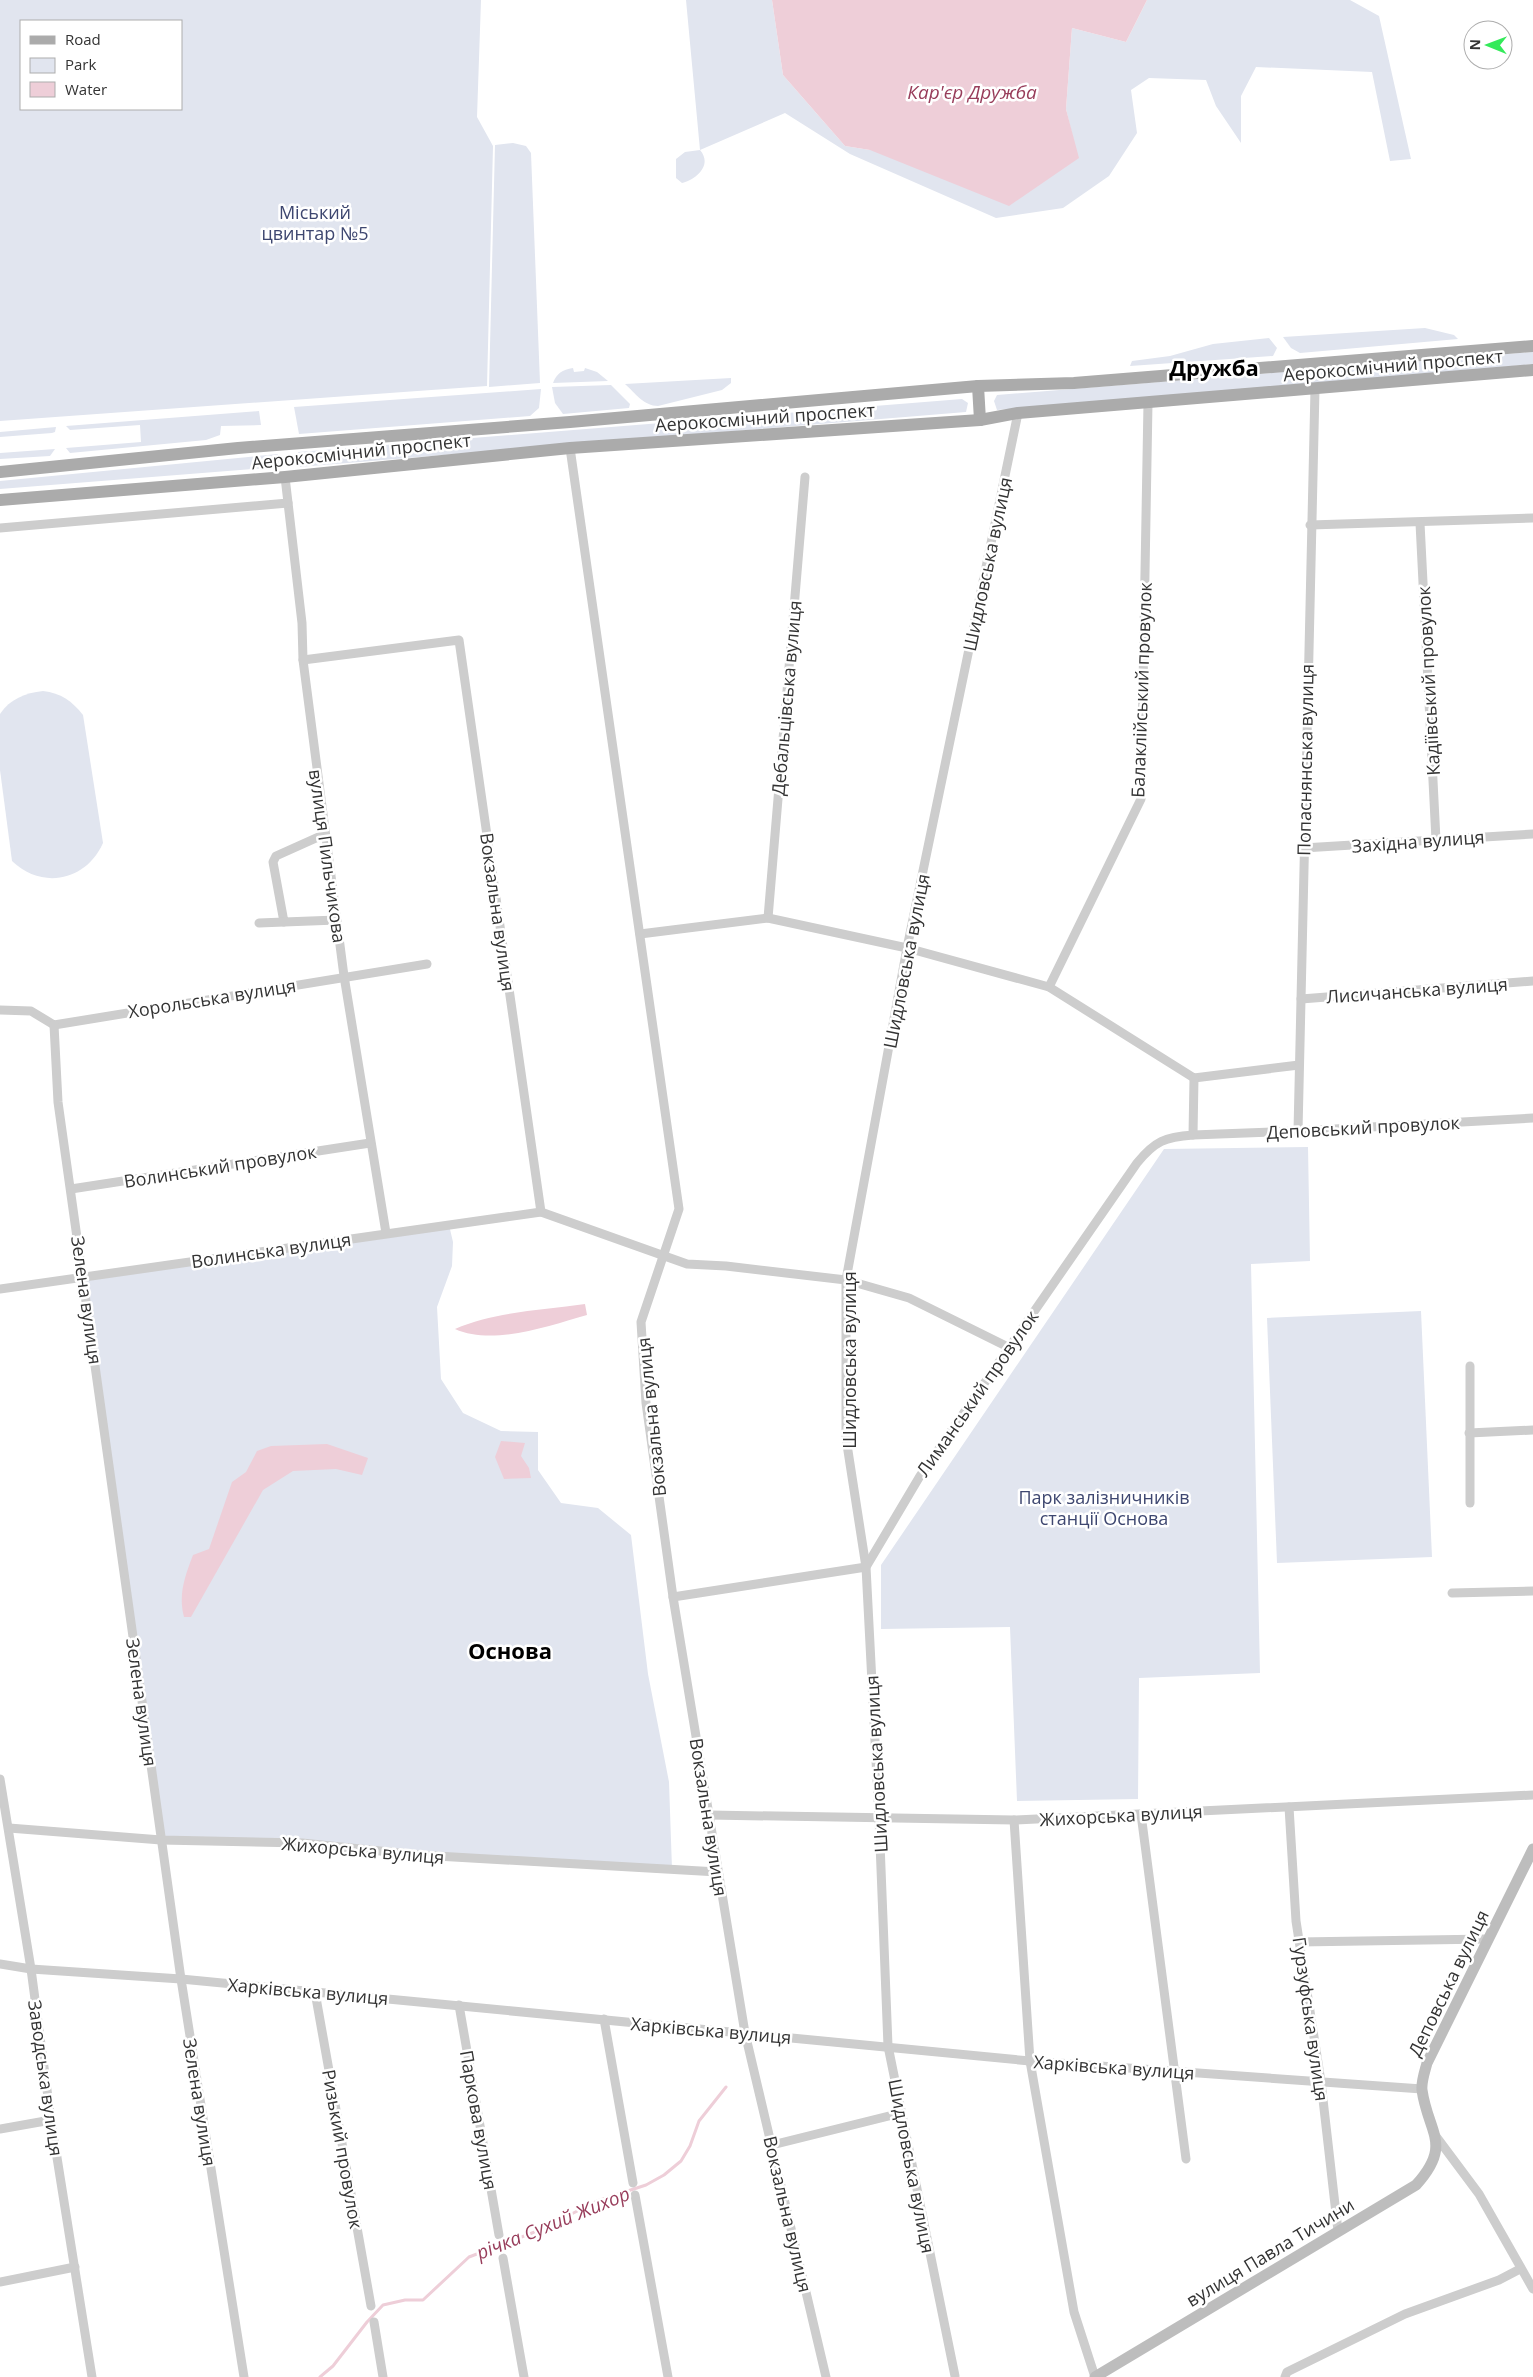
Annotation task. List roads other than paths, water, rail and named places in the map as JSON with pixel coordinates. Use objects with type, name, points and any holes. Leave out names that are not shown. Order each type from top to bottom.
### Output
[{"type":"main road","name":"Аерокосмічний проспект","points":[[0,472],[238,448],[551,424],[978,386],[1074,384],[1533,346]]},
{"type":"main road","name":"Аерокосмічний проспект","points":[[0,500],[285,477],[570,448],[980,420],[1018,413],[1533,370]]},
{"type":"main road","points":[[978,386],[980,420]]},
{"type":"main road","name":"Деповська вулиця","points":[[1435,2135],[1422,2089],[1427,2063],[1533,1849]]},
{"type":"main road","name":"вулиця Павла Тичини","points":[[1095,2377],[1416,2185],[1430,2170],[1436,2151],[1435,2135]]},
{"type":"street","name":"Попаснянська вулиця","points":[[1298,1131],[1310,525],[1315,389]]},
{"type":"street","name":"Балаклійський провулок","points":[[1050,987],[1141,799],[1148,403]]},
{"type":"street","name":"Шидловська вулиця","points":[[954,2376],[888,2046],[866,1567],[846,1438],[846,1280],[907,948],[1018,413]]},
{"type":"street","name":"Вокзальна вулиця","points":[[570,448],[679,1209],[641,1322],[646,1402],[673,1597],[745,2033],[826,2377]]},
{"type":"street","name":"вулиця Пильчикова","points":[[285,477],[302,623],[302,660],[325,834],[344,976],[386,1233]]},
{"type":"street","name":"Дебальцівська вулиця","points":[[768,918],[805,478]]},
{"type":"street","points":[[0,528],[288,503]]},
{"type":"street","points":[[1310,525],[1533,518]]},
{"type":"street","name":"Кадіївський провулок","points":[[1420,522],[1436,840]]},
{"type":"street","name":"Вокзальна вулиця","points":[[302,660],[459,640],[541,1212]]},
{"type":"street","points":[[284,922],[273,862],[276,856],[325,834]]},
{"type":"street","name":"Західна вулиця","points":[[1303,848],[1533,834]]},
{"type":"street","points":[[640,934],[768,918],[907,948],[1050,987],[1194,1078],[1298,1065]]},
{"type":"street","points":[[259,923],[337,920]]},
{"type":"street","name":"Хорольська вулиця","points":[[54,1024],[427,964]]},
{"type":"street","name":"Лисичанська вулиця","points":[[1301,999],[1533,981]]},
{"type":"street","points":[[0,1010],[31,1011],[54,1024]]},
{"type":"street","name":"Зелена вулиця","points":[[54,1024],[58,1102],[84,1278],[180,1979],[244,2377]]},
{"type":"street","points":[[1193,1135],[1194,1078]]},
{"type":"street","name":"Деповський провулок","points":[[1193,1135],[1533,1118]]},
{"type":"street","name":"Лиманський провулок","points":[[866,1567],[920,1476],[1008,1347],[1147,1151],[1157,1142],[1175,1136],[1193,1135]]},
{"type":"street","name":"Волинський провулок","points":[[71,1189],[370,1143]]},
{"type":"street","points":[[541,1212],[663,1253],[687,1264],[726,1266],[846,1280],[909,1298],[1008,1347]]},
{"type":"street","name":"Волинська вулиця","points":[[0,1289],[541,1212]]},
{"type":"street","points":[[1470,1366],[1470,1504]]},
{"type":"street","points":[[1469,1433],[1533,1430]]},
{"type":"street","points":[[673,1597],[866,1567]]},
{"type":"street","points":[[1452,1594],[1533,1591]]},
{"type":"street","name":"Заводська вулиця","points":[[0,1779],[31,1969],[51,2120],[92,2377]]},
{"type":"street","name":"Жихорська вулиця","points":[[709,1815],[1014,1820],[1533,1795]]},
{"type":"street","name":"Гурзуфська вулиця","points":[[1289,1807],[1299,1942],[1321,2082],[1338,2231]]},
{"type":"street","points":[[1141,1814],[1186,2159]]},
{"type":"street","points":[[1014,1820],[1030,2061],[1074,2312],[1095,2377]]},
{"type":"street","name":"Жихорська вулиця","points":[[9,1828],[161,1840],[302,1843],[419,1855],[718,1872]]},
{"type":"street","points":[[1299,1942],[1488,1939]]},
{"type":"street","name":"Харківська вулиця","points":[[0,1964],[31,1969],[180,1979],[1030,2061],[1422,2089]]},
{"type":"street","name":"Ризький провулок","points":[[315,1992],[371,2306]]},
{"type":"street","name":"Паркова вулиця","points":[[458,2006],[499,2235]]},
{"type":"street","points":[[604,2020],[633,2183]]},
{"type":"street","points":[[772,2145],[901,2113]]},
{"type":"street","points":[[0,2129],[51,2120]]},
{"type":"street","name":"Деповська вулиця","points":[[1435,2135],[1479,2194],[1533,2289]]},
{"type":"street","points":[[635,2195],[668,2377]]},
{"type":"street","points":[[503,2258],[524,2377]]},
{"type":"street","points":[[0,2282],[75,2268]]},
{"type":"street","points":[[1285,2377],[1287,2372],[1405,2314],[1499,2280],[1520,2269]]},
{"type":"street","points":[[374,2322],[384,2377]]},
{"type":"water","name":"Кар'єр Дружба","points":[[772,0],[1147,0],[1126,42],[1072,28],[1066,109],[1079,158],[1009,206],[870,150],[845,146],[783,75]]},
{"type":"water","points":[[585,1304],[587,1315],[538,1329],[486,1336],[470,1334],[455,1329],[502,1315]]},
{"type":"water","points":[[501,1441],[525,1443],[521,1456],[529,1468],[531,1478],[504,1479],[495,1457]]},
{"type":"water","points":[[327,1444],[368,1458],[362,1475],[336,1469],[293,1471],[263,1490],[191,1617],[184,1617],[182,1593],[193,1555],[209,1549],[232,1482],[246,1472],[257,1451],[271,1446]]},
{"type":"waterway","name":"річка Сухий Жихор","points":[[320,2377],[333,2366],[367,2322],[383,2305],[405,2300],[423,2300],[469,2257],[540,2230],[597,2201],[646,2185],[664,2175],[681,2161],[690,2146],[699,2121],[726,2087]]},
{"type":"district","name":"Дружба","points":[[1214,367]]},
{"type":"district","name":"Основа","points":[[510,1650]]},
{"type":"park label","name":"Міський цвинтар №5","points":[[315,222]]},
{"type":"park label","name":"Парк залізничників станції Основа","points":[[1104,1507]]}]
